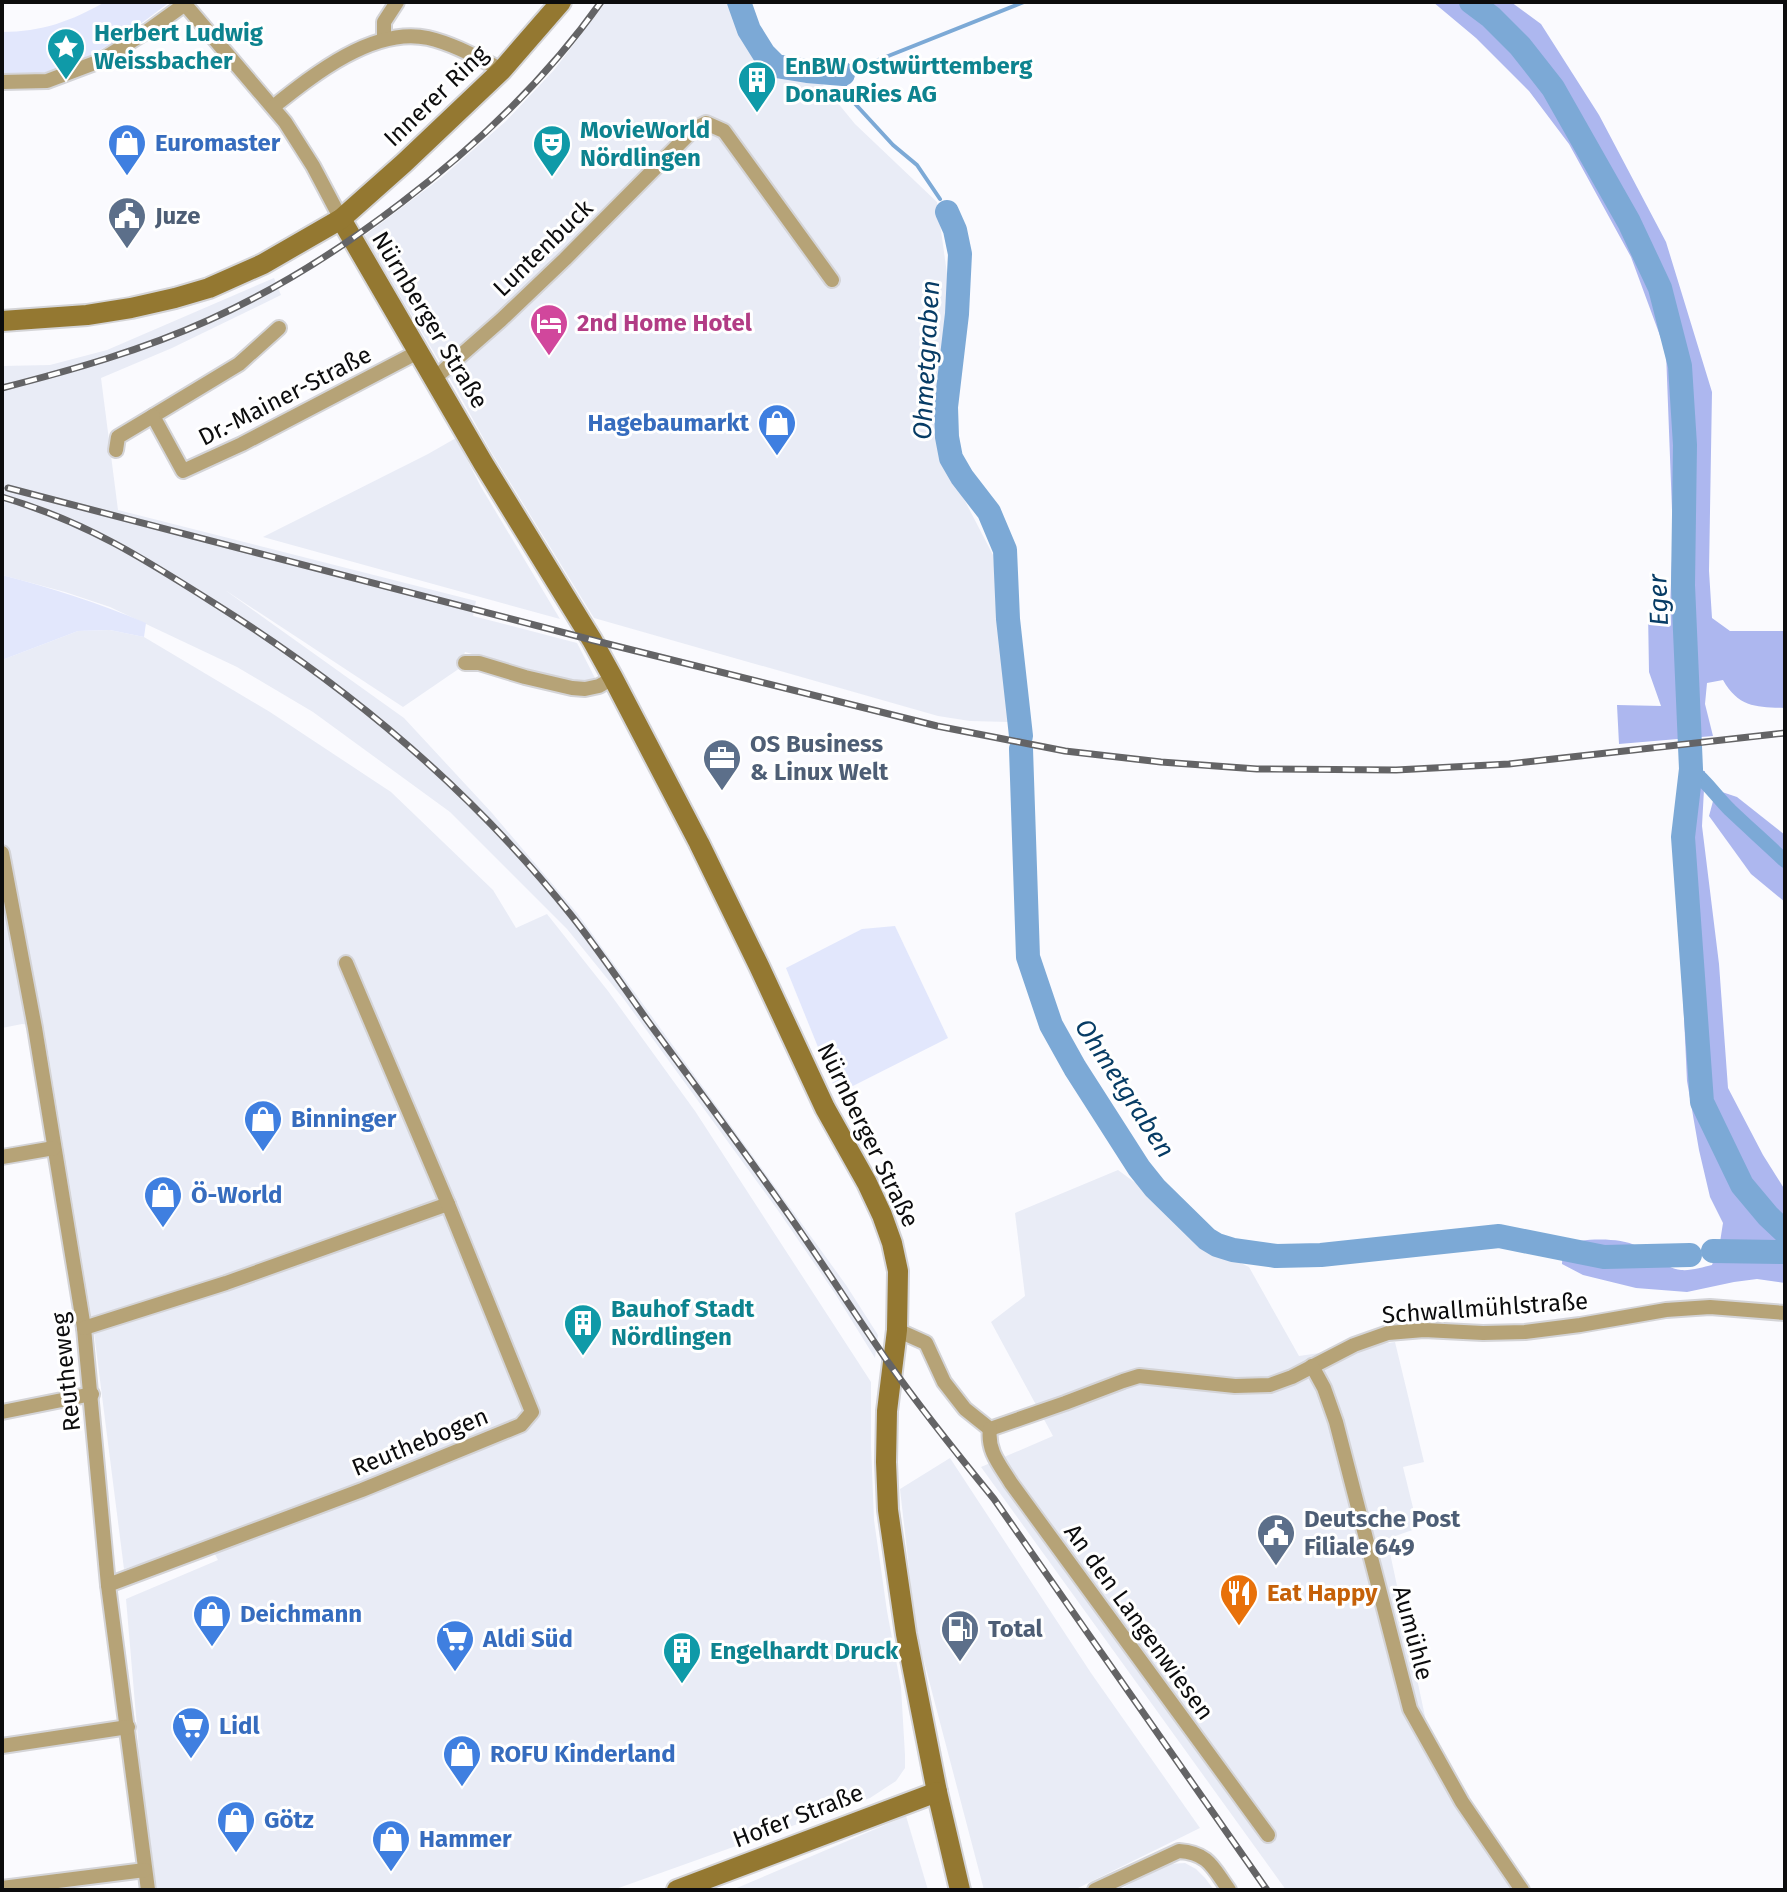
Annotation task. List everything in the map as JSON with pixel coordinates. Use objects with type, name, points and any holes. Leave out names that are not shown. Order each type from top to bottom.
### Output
[{"type":"main road","name":"Innerer Ring","points":[[2,321],[87,315],[131,308],[209,288],[263,264],[341,219],[502,70],[561,2]]},
{"type":"main road","name":"Nürnberger Straße","points":[[341,219],[613,678],[700,846],[825,1108],[882,1215],[898,1271],[897,1330],[887,1411],[888,1510],[906,1634],[960,1890]]},
{"type":"main road","name":"Hofer Straße","points":[[677,1890],[937,1792]]},
{"type":"street","points":[[384,39],[384,22],[397,2]]},
{"type":"street","points":[[2,82],[47,81],[100,61],[184,3]]},
{"type":"street","name":"Nürnberger Straße","points":[[184,3],[285,122],[341,219]]},
{"type":"street","points":[[273,107],[357,50],[401,35],[443,42],[502,70]]},
{"type":"street","name":"Luntenbuck","points":[[435,378],[542,281],[694,129],[706,123],[724,131],[832,280]]},
{"type":"street","name":"Dr.-Mainer-Straße","points":[[116,450],[118,437],[239,364],[279,328]]},
{"type":"street","name":"Dr.-Mainer-Straße","points":[[153,416],[183,471],[242,444],[418,352]]},
{"type":"street","points":[[465,663],[479,663],[525,677],[585,689],[613,678]]},
{"type":"street","name":"Reutheweg","points":[[2,853],[35,1028],[84,1328],[108,1585],[148,1890]]},
{"type":"street","name":"Reuthebogen","points":[[108,1585],[362,1490],[521,1425],[532,1412],[346,963]]},
{"type":"street","points":[[2,1157],[54,1148]]},
{"type":"street","points":[[84,1328],[226,1283],[448,1204]]},
{"type":"street","name":"Schwallmühlstraße","points":[[990,1429],[1139,1376],[1235,1386],[1270,1385],[1354,1345],[1388,1333],[1424,1330],[1525,1332],[1666,1310],[1710,1307],[1785,1313]]},
{"type":"street","points":[[897,1330],[926,1343],[944,1382],[965,1409],[990,1429]]},
{"type":"street","name":"Aumühle","points":[[1312,1366],[1336,1422],[1410,1709],[1462,1802],[1522,1890]]},
{"type":"street","points":[[2,1412],[92,1394]]},
{"type":"street","name":"An den Langenwiesen","points":[[990,1429],[988,1440],[991,1450],[1011,1483],[1268,1835]]},
{"type":"street","points":[[2,1746],[128,1727]]},
{"type":"street","points":[[1095,1890],[1179,1851],[1193,1852],[1208,1860],[1229,1890]]},
{"type":"street","points":[[2,1888],[145,1870]]},
{"type":"shaded area","points":[[105,2],[170,2],[126,34],[80,60],[46,72],[2,74],[2,32],[56,24]]},
{"type":"shaded area","points":[[606,2],[734,2],[778,77],[819,80],[855,124],[937,202],[950,295],[937,447],[993,555],[1009,722],[938,716],[594,618],[490,450],[364,236],[441,178],[506,121],[554,70]]},
{"type":"shaded area","points":[[1433,2],[1511,2],[1541,24],[1599,115],[1666,242],[1712,392],[1709,571],[1712,618],[1730,631],[1785,631],[1785,708],[1757,706],[1742,701],[1723,680],[1707,683],[1705,704],[1713,736],[1619,744],[1617,705],[1661,706],[1649,672],[1648,611],[1670,607],[1673,536],[1666,352],[1631,257],[1569,144],[1529,91],[1476,38]]},
{"type":"shaded area","points":[[274,278],[281,295],[172,348],[101,378],[118,510],[476,601],[473,616],[577,643],[595,678],[577,683],[465,652],[460,668],[403,707],[225,590],[404,718],[492,813],[577,913],[846,1285],[878,1335],[875,1358],[777,1209],[623,998],[567,929],[450,812],[313,712],[237,667],[110,607],[2,575],[2,366],[50,365],[107,350]]},
{"type":"shaded area","points":[[456,438],[481,487],[560,619],[263,537],[428,454]]},
{"type":"shaded area","points":[[2,575],[75,596],[146,623],[144,637],[110,630],[78,631],[2,660]]},
{"type":"shaded area","points":[[110,630],[144,637],[270,712],[391,792],[493,890],[516,928],[547,914],[608,991],[695,1111],[871,1382],[874,1520],[901,1687],[905,1768],[896,1781],[870,1798],[613,1890],[157,1890],[142,1786],[126,1599],[218,1560],[209,1543],[124,1569],[94,1333],[44,1027],[22,1024],[2,1028],[2,660],[78,631]]},
{"type":"shaded area","points":[[1705,771],[1702,826],[1719,964],[1728,1088],[1785,1190],[1785,1283],[1757,1279],[1687,1292],[1636,1288],[1583,1275],[1562,1264],[1563,1245],[1590,1240],[1621,1241],[1637,1246],[1669,1267],[1685,1270],[1712,1265],[1720,1242],[1723,1223],[1710,1197],[1687,1081],[1675,823],[1683,806],[1681,772]]},
{"type":"shaded area","points":[[1716,790],[1737,797],[1785,835],[1785,902],[1751,874],[1709,816]]},
{"type":"shaded area","points":[[895,926],[948,1038],[837,1094],[786,968],[862,929]]},
{"type":"shaded area","points":[[1118,1170],[1190,1223],[1211,1249],[1249,1267],[1299,1356],[1395,1342],[1424,1462],[1403,1467],[1418,1528],[1387,1539],[1435,1763],[1522,1890],[1286,1890],[981,1467],[1053,1436],[991,1322],[1025,1296],[1015,1213]]},
{"type":"shaded area","points":[[950,1458],[1091,1673],[1200,1828],[1074,1890],[984,1890],[916,1631],[900,1489]]},
{"type":"shaded area","points":[[906,1816],[928,1890],[732,1890]]},
{"type":"shaded area","points":[[1185,1863],[1196,1869],[1214,1890],[1120,1890],[1169,1864]]},
{"type":"waterway","name":"Eger","points":[[739,2],[749,30],[764,54],[776,66],[843,74]]},
{"type":"waterway","name":"Eger","points":[[940,199],[917,165],[893,145],[847,95],[843,74],[1024,2]]},
{"type":"waterway","name":"Eger","points":[[1471,2],[1520,46],[1553,88],[1629,222],[1660,288],[1680,366],[1685,445],[1683,585],[1691,769],[1683,837],[1702,1102],[1742,1185],[1785,1232]]},
{"type":"waterway","name":"Ohmetgraben","points":[[947,212],[960,254],[957,314],[946,407],[947,437],[951,458],[989,512],[1005,550],[1008,619],[1021,736]]},
{"type":"waterway","name":"Ohmetgraben","points":[[1021,749],[1028,957],[1051,1025],[1139,1168],[1207,1239],[1233,1250],[1276,1256],[1321,1255],[1499,1236],[1604,1257],[1690,1255]]},
{"type":"waterway","points":[[1691,769],[1785,861]]},
{"type":"waterway","name":"Ohmetgraben","points":[[1713,1251],[1785,1252]]},
{"type":"railway","points":[[2,388],[107,358],[184,331],[260,295],[332,252],[401,203],[483,135],[557,59],[601,2]]},
{"type":"railway","points":[[8,488],[937,726],[1065,751],[1257,769],[1396,770],[1509,764],[1785,733]]},
{"type":"railway","points":[[2,497],[89,530],[167,574],[269,639],[363,708],[408,746],[452,785],[533,870],[591,941],[793,1221],[901,1380],[994,1499],[1267,1890]]},
{"type":"place","name":"Herbert Ludwig Weissbacher","points":[[66,81]]},
{"type":"place","name":"EnBW Ostwürttemberg DonauRies AG","points":[[757,114]]},
{"type":"place","name":"Euromaster","points":[[127,177]]},
{"type":"place","name":"MovieWorld Nördlingen","points":[[552,178]]},
{"type":"place","name":"Juze","points":[[127,250]]},
{"type":"place","name":"2nd Home Hotel","points":[[549,357]]},
{"type":"place","name":"Hagebaumarkt","points":[[777,457]]},
{"type":"place","name":"OS Business & Linux Welt","points":[[722,792]]},
{"type":"place","name":"Binninger","points":[[263,1153]]},
{"type":"place","name":"Ö-World","points":[[163,1229]]},
{"type":"place","name":"Bauhof Stadt Nördlingen","points":[[583,1357]]},
{"type":"place","name":"Deutsche Post Filiale 649","points":[[1276,1567]]},
{"type":"place","name":"Eat Happy","points":[[1239,1627]]},
{"type":"place","name":"Deichmann","points":[[212,1648]]},
{"type":"place","name":"Total","points":[[960,1663]]},
{"type":"place","name":"Aldi Süd","points":[[455,1673]]},
{"type":"place","name":"Engelhardt Druck","points":[[682,1685]]},
{"type":"place","name":"Lidl","points":[[191,1760]]},
{"type":"place","name":"ROFU Kinderland","points":[[462,1788]]},
{"type":"place","name":"Götz","points":[[236,1854]]},
{"type":"place","name":"Hammer","points":[[391,1873]]}]
